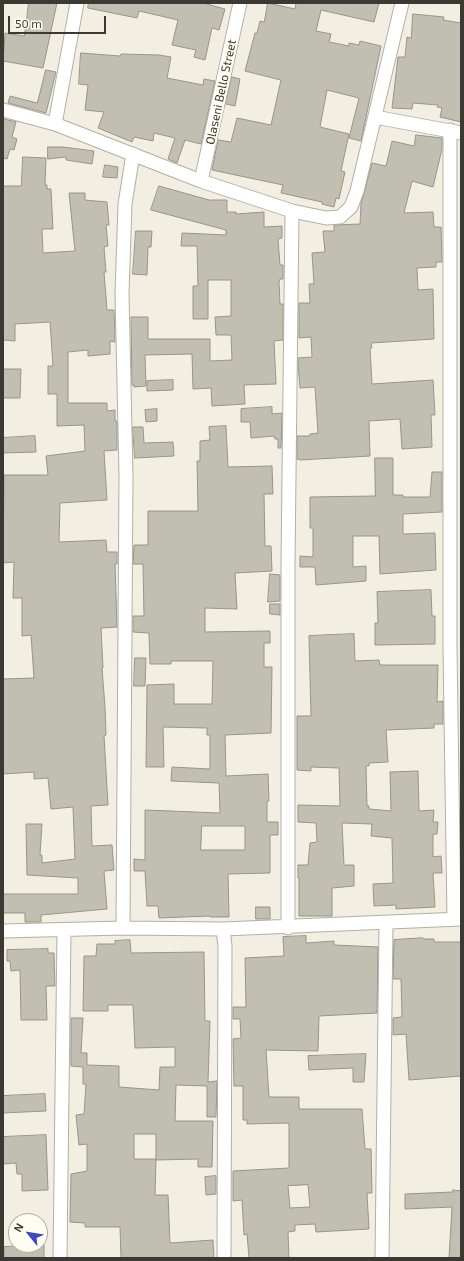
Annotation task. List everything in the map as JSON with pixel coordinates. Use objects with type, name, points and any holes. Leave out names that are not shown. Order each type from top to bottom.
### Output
[{"type":"street","points":[[55,124],[77,3]]},
{"type":"street","name":"Olaseni Bello Street","points":[[201,180],[240,3]]},
{"type":"street","points":[[3,110],[55,124],[201,180],[292,210],[326,218],[340,218],[352,207],[402,3]]},
{"type":"street","points":[[3,931],[123,928],[223,930],[458,919],[450,648],[455,131],[375,117]]},
{"type":"street","points":[[123,928],[126,475],[122,294],[125,204],[133,154]]},
{"type":"street","points":[[288,928],[288,572],[292,210]]},
{"type":"street","points":[[382,1258],[386,923]]},
{"type":"street","points":[[60,1258],[64,930]]},
{"type":"street","points":[[223,930],[225,962],[224,1258]]},
{"type":"building","points":[[29,3],[57,3],[43,68],[3,61],[5,33],[24,36]]},
{"type":"building","points":[[89,3],[203,3],[225,9],[219,30],[212,28],[205,60],[194,57],[196,50],[172,45],[178,20],[139,11],[137,18],[88,8]]},
{"type":"building","points":[[268,3],[295,9],[296,3],[379,3],[374,22],[321,10],[316,31],[331,34],[329,42],[349,46],[349,43],[359,45],[360,41],[381,46],[361,141],[349,138],[359,98],[327,90],[320,127],[349,134],[341,171],[345,172],[339,199],[336,198],[334,207],[322,204],[322,202],[281,193],[283,185],[212,170],[218,140],[231,142],[237,118],[271,125],[281,80],[245,71],[255,33],[257,33],[260,21],[264,22]]},
{"type":"building","points":[[413,14],[444,17],[443,20],[461,23],[461,122],[440,117],[442,108],[437,107],[438,105],[413,103],[412,109],[392,108],[398,57],[405,57],[407,37],[411,38]]},
{"type":"building","points":[[81,53],[120,56],[121,54],[159,55],[171,57],[167,78],[203,85],[204,79],[215,81],[201,144],[185,140],[177,163],[168,159],[175,138],[154,133],[153,141],[134,137],[132,142],[98,128],[104,112],[85,110],[88,85],[79,84]]},
{"type":"building","points":[[46,70],[56,72],[46,113],[8,103],[10,96],[37,103]]},
{"type":"building","points":[[232,77],[240,79],[235,106],[226,104]]},
{"type":"building","points":[[4,119],[16,122],[12,137],[17,139],[14,150],[10,149],[7,159],[3,158]]},
{"type":"building","points":[[416,135],[442,138],[442,149],[433,187],[412,181],[404,213],[433,212],[434,227],[441,227],[442,262],[436,262],[436,267],[417,268],[418,290],[433,289],[434,339],[371,343],[372,348],[370,348],[372,384],[433,380],[435,415],[431,415],[432,447],[402,449],[400,419],[369,421],[370,456],[297,459],[297,436],[310,436],[310,434],[318,433],[315,387],[300,388],[298,364],[298,358],[312,357],[311,337],[299,338],[299,303],[310,303],[309,284],[314,284],[312,253],[325,252],[323,231],[334,231],[334,225],[360,224],[361,204],[372,163],[386,166],[392,141],[414,146]]},
{"type":"building","points":[[48,147],[63,147],[94,151],[92,164],[66,160],[66,157],[48,159]]},
{"type":"building","points":[[23,157],[46,158],[45,185],[47,185],[47,189],[51,189],[53,229],[42,229],[43,253],[75,251],[69,193],[85,193],[85,200],[107,202],[109,225],[106,225],[108,246],[104,247],[106,272],[104,272],[107,310],[114,310],[115,342],[110,341],[110,354],[88,356],[88,350],[68,352],[68,403],[107,403],[107,411],[115,410],[115,421],[117,421],[117,450],[104,451],[107,500],[60,503],[59,542],[106,540],[107,552],[117,552],[117,564],[115,564],[117,627],[101,628],[106,735],[104,736],[108,805],[91,806],[92,846],[112,845],[114,870],[104,871],[107,909],[41,915],[41,922],[25,922],[25,913],[3,913],[3,894],[78,894],[78,878],[27,875],[26,824],[42,824],[40,855],[42,855],[42,863],[75,859],[73,807],[51,809],[48,778],[34,779],[34,772],[3,774],[3,679],[34,678],[31,635],[22,636],[22,598],[13,598],[14,562],[3,563],[4,475],[48,475],[46,456],[85,451],[84,425],[57,426],[57,394],[48,394],[48,366],[53,366],[50,322],[15,324],[15,341],[3,340],[3,186],[21,186]]},
{"type":"building","points":[[105,165],[118,167],[117,178],[103,177]]},
{"type":"building","points":[[159,186],[209,200],[227,200],[227,212],[236,212],[236,214],[264,212],[264,227],[282,226],[282,238],[278,239],[280,265],[283,265],[283,279],[280,279],[279,282],[280,304],[283,304],[283,340],[274,341],[276,384],[244,385],[245,404],[212,406],[211,388],[193,389],[192,354],[145,355],[146,386],[134,387],[134,385],[132,385],[131,317],[148,317],[148,339],[210,339],[210,361],[232,360],[231,335],[216,335],[215,317],[231,316],[231,280],[208,280],[208,319],[193,319],[193,286],[198,286],[197,246],[181,246],[182,233],[226,235],[226,230],[151,210]]},
{"type":"building","points":[[136,231],[152,231],[151,247],[148,247],[147,275],[133,274]]},
{"type":"building","points":[[3,369],[21,369],[20,398],[3,398]]},
{"type":"building","points":[[173,380],[173,390],[147,391],[147,381]]},
{"type":"building","points":[[272,407],[272,414],[282,413],[281,448],[278,448],[278,439],[275,439],[274,436],[251,438],[250,422],[241,422],[241,409]]},
{"type":"building","points":[[157,409],[157,421],[146,422],[145,410]]},
{"type":"building","points":[[226,426],[228,467],[272,466],[273,494],[264,494],[265,546],[271,546],[272,571],[235,573],[237,609],[205,608],[205,632],[270,631],[270,643],[264,643],[264,667],[272,667],[271,733],[225,735],[226,776],[268,774],[269,801],[267,801],[267,822],[278,822],[278,835],[270,835],[270,873],[228,874],[229,917],[210,916],[159,918],[158,906],[147,906],[145,871],[134,871],[134,859],[145,860],[145,810],[220,813],[219,783],[171,781],[172,767],[210,769],[210,735],[207,735],[207,728],[163,727],[164,767],[146,767],[147,685],[174,684],[174,704],[212,704],[213,661],[171,661],[171,664],[150,664],[149,633],[133,632],[133,616],[144,616],[143,564],[133,564],[134,545],[148,545],[148,511],[198,511],[197,461],[200,461],[200,441],[210,440],[209,427]],"holes":[[[202,826],[245,826],[245,850],[201,850]]]},
{"type":"building","points":[[133,427],[143,427],[144,443],[173,442],[174,456],[135,458]]},
{"type":"building","points":[[35,436],[36,452],[3,453],[3,438]]},
{"type":"building","points":[[375,458],[393,458],[393,495],[403,495],[403,497],[430,497],[432,472],[442,472],[442,512],[403,514],[403,534],[435,533],[436,570],[380,574],[379,536],[353,536],[353,567],[366,566],[366,581],[316,585],[315,567],[300,567],[300,556],[313,557],[313,528],[310,528],[310,497],[375,496]]},
{"type":"building","points":[[270,574],[280,575],[280,601],[268,602]]},
{"type":"building","points":[[431,590],[432,616],[435,616],[435,644],[375,645],[375,623],[378,623],[377,592]]},
{"type":"building","points":[[270,604],[280,604],[280,615],[270,614]]},
{"type":"building","points":[[354,634],[355,661],[379,660],[380,665],[438,665],[437,702],[443,701],[443,724],[434,724],[434,728],[386,730],[388,762],[369,763],[369,766],[366,766],[367,806],[369,806],[369,809],[391,811],[390,772],[418,771],[419,811],[434,810],[433,822],[438,822],[437,834],[433,834],[433,857],[441,856],[442,873],[433,873],[435,907],[396,909],[396,905],[374,906],[373,884],[393,883],[392,838],[371,836],[372,824],[342,823],[344,865],[354,865],[354,886],[332,888],[332,916],[299,916],[298,865],[308,865],[310,843],[317,842],[316,823],[298,822],[298,805],[340,806],[339,768],[311,767],[311,771],[297,770],[297,716],[311,716],[309,636]]},
{"type":"building","points":[[135,658],[146,658],[145,686],[134,686]]},
{"type":"building","points":[[256,907],[270,907],[270,919],[256,919]]},
{"type":"building","points":[[306,936],[306,943],[334,941],[334,945],[378,947],[377,1013],[319,1016],[318,1051],[266,1050],[269,1097],[299,1097],[299,1109],[362,1109],[365,1149],[371,1149],[372,1193],[367,1193],[369,1229],[316,1232],[315,1224],[295,1225],[295,1231],[288,1232],[289,1258],[249,1258],[247,1234],[244,1235],[242,1200],[233,1201],[233,1171],[289,1168],[289,1123],[247,1124],[247,1120],[243,1120],[243,1086],[234,1086],[233,1039],[241,1038],[240,1019],[233,1019],[233,1007],[246,1007],[245,958],[284,956],[283,937]],"holes":[[[308,1185],[310,1207],[290,1208],[288,1186]]]},
{"type":"building","points":[[423,938],[434,939],[434,942],[461,942],[461,1076],[409,1080],[406,1034],[393,1035],[393,1018],[402,1017],[401,979],[393,979],[394,940]]},
{"type":"building","points":[[130,940],[131,953],[204,952],[205,1021],[210,1021],[208,1082],[217,1081],[216,1117],[207,1117],[207,1086],[176,1085],[175,1121],[213,1121],[212,1167],[198,1167],[198,1159],[156,1159],[155,1195],[168,1195],[170,1243],[213,1240],[214,1258],[121,1258],[120,1227],[85,1227],[85,1223],[70,1222],[71,1174],[87,1171],[87,1144],[79,1145],[76,1115],[84,1114],[86,1084],[83,1084],[83,1067],[71,1066],[71,1018],[83,1018],[81,1053],[87,1053],[87,1065],[119,1066],[119,1087],[159,1090],[160,1067],[175,1067],[175,1047],[135,1048],[133,1005],[108,1005],[108,1011],[83,1011],[84,956],[96,956],[97,944],[115,944],[115,941]],"holes":[[[134,1134],[156,1134],[156,1159],[134,1159]]]},
{"type":"building","points":[[48,949],[48,953],[54,953],[55,986],[46,986],[47,1020],[21,1020],[20,970],[11,971],[10,961],[7,961],[7,950]]},
{"type":"building","points":[[366,1054],[364,1082],[353,1082],[353,1068],[309,1070],[308,1056]]},
{"type":"building","points":[[45,1094],[46,1111],[3,1113],[3,1096]]},
{"type":"building","points":[[46,1135],[48,1190],[22,1191],[22,1174],[17,1174],[16,1163],[3,1164],[3,1137]]},
{"type":"building","points":[[216,1176],[216,1194],[206,1195],[205,1177]]},
{"type":"building","points":[[453,1190],[461,1191],[461,1258],[449,1258],[452,1207],[405,1209],[405,1194],[453,1192]]},
{"type":"building","points":[[4,1247],[8,1247],[8,1253],[44,1253],[44,1258],[4,1258]]}]
